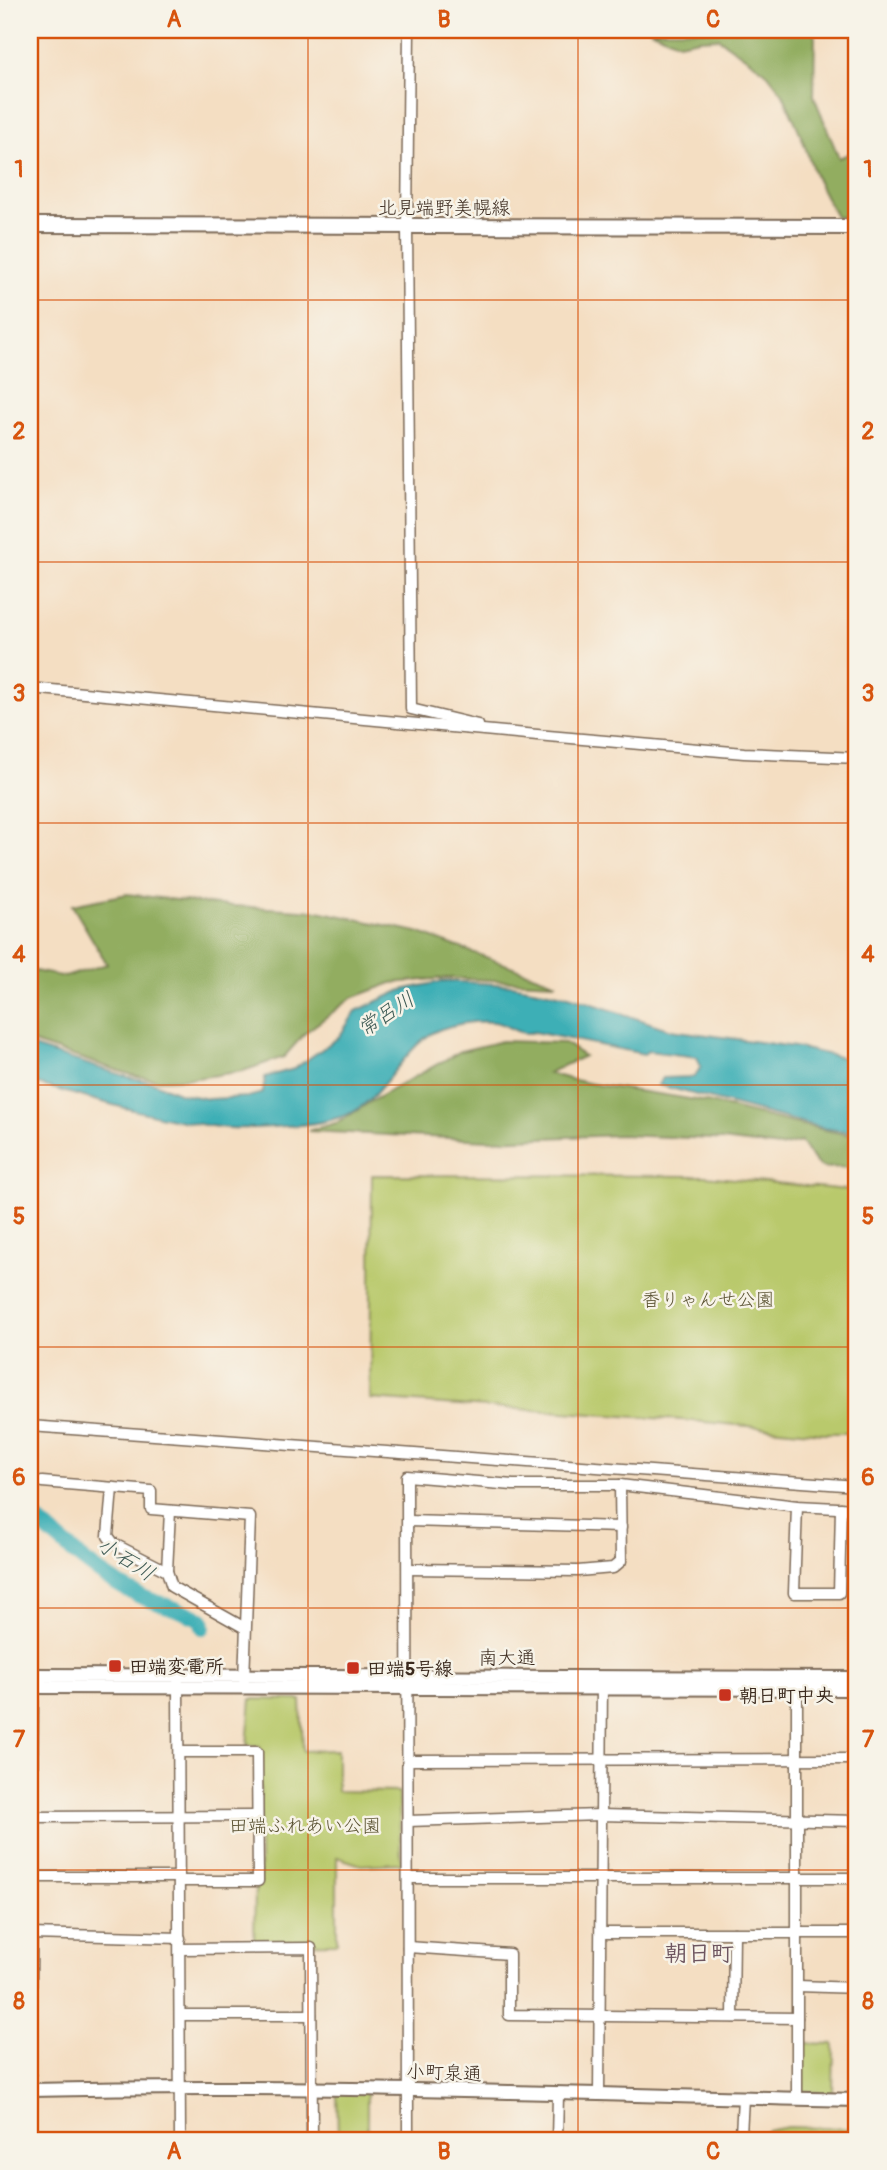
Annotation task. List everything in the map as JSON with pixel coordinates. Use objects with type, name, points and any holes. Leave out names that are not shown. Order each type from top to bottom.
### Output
[{"type":"main road","name":"北見端野美幌線","points":[[30,225],[857,227]]},
{"type":"street","points":[[409,30],[407,226],[411,709],[477,723],[484,729]]},
{"type":"street","points":[[30,688],[719,751],[857,758]]},
{"type":"street","points":[[30,1426],[857,1486]]},
{"type":"street","points":[[408,2140],[407,1476],[513,1485],[620,1485],[797,1507],[857,1509]]},
{"type":"street","points":[[42,1482],[151,1491],[151,1509],[250,1517],[244,1682]]},
{"type":"street","points":[[408,1569],[578,1571],[613,1568],[621,1561],[620,1485]]},
{"type":"street","points":[[112,1488],[108,1536],[114,1544],[167,1571]]},
{"type":"street","points":[[797,1507],[794,1592],[839,1593],[841,1508]]},
{"type":"street","points":[[170,1511],[167,1571],[172,1587],[245,1628]]},
{"type":"street","points":[[408,1521],[621,1527]]},
{"type":"street","name":"南大通","points":[[31,1681],[602,1683],[857,1678]]},
{"type":"street","points":[[30,2140],[33,1817],[31,1681]]},
{"type":"street","points":[[178,1682],[180,2140]]},
{"type":"street","points":[[599,2095],[602,1683]]},
{"type":"street","name":"南大通","points":[[602,1683],[857,1689]]},
{"type":"street","points":[[797,1689],[797,2099]]},
{"type":"street","points":[[32,1877],[258,1881],[257,1752],[179,1752]]},
{"type":"street","points":[[408,1760],[857,1759]]},
{"type":"street","points":[[408,1821],[600,1815],[857,1821]]},
{"type":"street","points":[[33,1817],[257,1816]]},
{"type":"street","points":[[409,1878],[857,1878]]},
{"type":"street","points":[[602,1933],[857,1933]]},
{"type":"street","points":[[733,2018],[734,1933]]},
{"type":"street","points":[[30,1934],[311,1948],[312,2140]]},
{"type":"street","points":[[408,1947],[509,1954],[509,2015],[797,2018]]},
{"type":"street","points":[[798,1986],[857,1988]]},
{"type":"street","points":[[180,2015],[311,2015]]},
{"type":"street","name":"小町泉通","points":[[30,2090],[409,2090],[857,2100]]},
{"type":"street","points":[[557,2140],[558,2095]]},
{"type":"street","points":[[734,2140],[741,2134],[743,2098]]},
{"type":"green space","points":[[650,30],[815,30],[814,96],[839,158],[857,150],[857,218],[836,217],[816,178],[783,94],[765,71],[718,38],[679,43]]},
{"type":"green space","points":[[127,894],[217,905],[318,911],[417,932],[557,983],[446,978],[392,983],[352,998],[306,1032],[284,1057],[243,1071],[197,1078],[158,1080],[132,1075],[30,1042],[30,970],[65,977],[107,964],[72,905]]},
{"type":"green space","points":[[502,1041],[565,1043],[584,1056],[548,1073],[606,1086],[706,1102],[857,1136],[857,1169],[820,1166],[801,1142],[780,1147],[713,1139],[621,1135],[488,1140],[308,1131],[339,1122],[461,1051]]},
{"type":"green space","name":"香りゃんせ公園","points":[[372,1175],[705,1176],[857,1191],[857,1433],[823,1433],[682,1420],[370,1399]]},
{"type":"green space","name":"田端ふれあい公園","points":[[251,1699],[301,1700],[303,1751],[337,1750],[337,1791],[399,1792],[401,1863],[361,1865],[337,1857],[337,1943],[254,1944],[255,1886],[260,1886],[260,1746],[247,1745]]},
{"type":"green space","points":[[802,2043],[834,2044],[833,2093],[803,2092]]},
{"type":"green space","points":[[337,2089],[367,2090],[367,2138],[408,2140],[338,2140]]},
{"type":"green space","points":[[788,2127],[857,2129],[857,2140],[750,2140],[767,2131]]},
{"type":"water","name":"常呂川","points":[[444,981],[512,985],[569,996],[671,1030],[795,1047],[857,1061],[857,1133],[823,1128],[658,1085],[663,1078],[694,1077],[701,1067],[697,1057],[648,1051],[644,1054],[534,1032],[518,1032],[499,1023],[487,1021],[454,1025],[429,1035],[365,1103],[353,1112],[311,1124],[248,1128],[211,1126],[142,1112],[30,1082],[30,1046],[131,1078],[152,1082],[181,1094],[209,1099],[248,1097],[263,1093],[265,1077],[294,1069],[339,1037],[356,1011],[402,990]]},
{"type":"waterway","name":"小石川","points":[[30,1514],[82,1559],[110,1579],[140,1596],[202,1620],[203,1627]]},
{"type":"place","name":"田端変電所","points":[[115,1666]]},
{"type":"place","name":"田端5号線","points":[[353,1668]]},
{"type":"place","name":"朝日町中央","points":[[725,1695]]},
{"type":"district","name":"朝日町","points":[[699,1953]]}]
